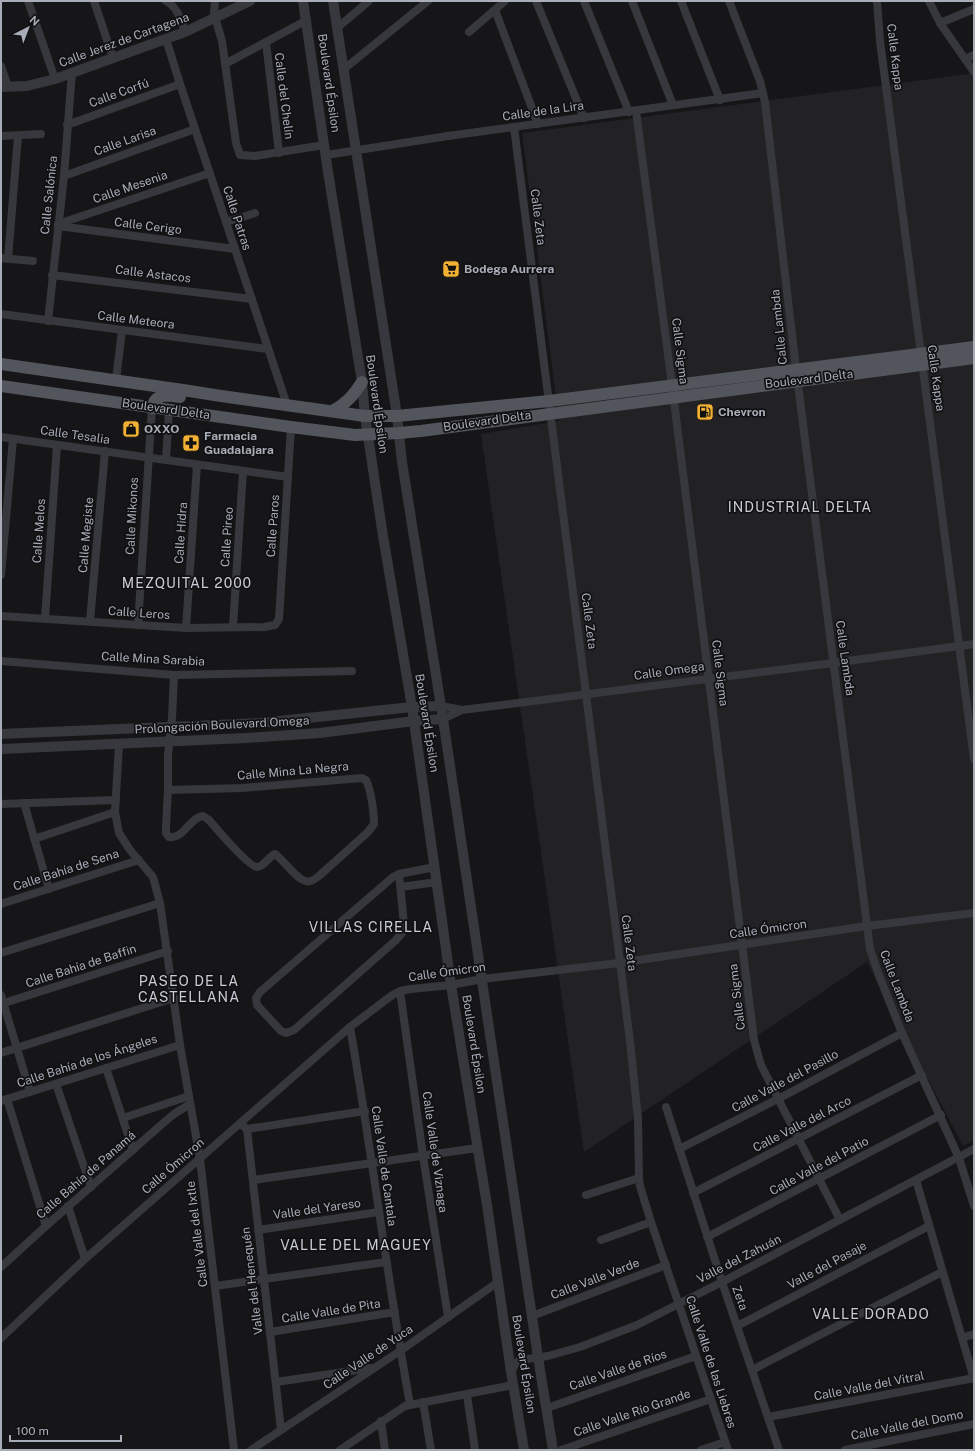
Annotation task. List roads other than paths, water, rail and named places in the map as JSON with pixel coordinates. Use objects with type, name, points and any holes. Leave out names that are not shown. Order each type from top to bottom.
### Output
[{"type":"main road","name":"Boulevard Delta","points":[[921,360],[974,347]]},
{"type":"main road","name":"Boulevard Delta","points":[[1,386],[291,427],[344,434],[368,435],[399,433],[550,413],[673,391],[797,375],[921,360],[974,358]]},
{"type":"main road","name":"Boulevard Delta","points":[[1,364],[365,416],[397,416],[549,400],[673,391]]},
{"type":"main road","points":[[332,411],[352,397],[362,382]]},
{"type":"main road","points":[[152,408],[156,399],[160,396],[167,395],[198,399],[221,396]]},
{"type":"street","points":[[28,1],[55,79]]},
{"type":"street","points":[[94,1],[113,58]]},
{"type":"street","points":[[166,1],[173,6],[185,32]]},
{"type":"street","points":[[214,1],[213,9],[220,32],[225,64],[307,20]]},
{"type":"street","name":"Calle Jerez de Cartagena","points":[[4,87],[27,86],[55,79],[185,32],[250,1]]},
{"type":"street","name":"Boulevard Épsilon","points":[[303,1],[362,382],[365,416],[383,536],[412,707],[452,985],[524,1450]]},
{"type":"street","name":"Boulevard Épsilon","points":[[333,1],[443,719],[538,1357],[554,1450]]},
{"type":"street","points":[[338,28],[370,1]]},
{"type":"street","points":[[344,69],[428,1]]},
{"type":"street","points":[[469,32],[505,1]]},
{"type":"street","points":[[536,1],[584,118]]},
{"type":"street","name":"Calle Sigma","points":[[584,1],[632,111],[673,391],[754,1040],[757,1053],[778,1099],[840,1220]]},
{"type":"street","points":[[632,1],[673,105]]},
{"type":"street","points":[[681,1],[720,100]]},
{"type":"street","name":"Calle Lambda","points":[[729,1],[763,93],[767,116],[797,375],[833,663],[867,926],[874,963],[902,1033],[941,1115],[959,1158],[974,1206]]},
{"type":"street","name":"Calle Kappa","points":[[877,1],[880,41],[974,759]]},
{"type":"street","points":[[929,1],[940,23],[974,72]]},
{"type":"street","points":[[940,23],[974,9]]},
{"type":"street","points":[[495,10],[538,124]]},
{"type":"street","name":"Calle Patras","points":[[166,39],[287,405]]},
{"type":"street","name":"Calle del Chelín","points":[[266,42],[279,153]]},
{"type":"street","points":[[965,59],[974,55]]},
{"type":"street","name":"Calle de la Lira","points":[[225,64],[236,143],[240,155],[255,156],[325,150],[355,150],[763,93]]},
{"type":"street","points":[[1,66],[4,87]]},
{"type":"street","name":"Calle Salónica","points":[[48,321],[64,176],[72,72]]},
{"type":"street","name":"Calle Corfú","points":[[67,125],[180,84]]},
{"type":"street","name":"Calle Zeta","points":[[514,127],[620,963],[638,1119]]},
{"type":"street","name":"Calle Larisa","points":[[64,176],[195,129]]},
{"type":"street","points":[[1,136],[41,134]]},
{"type":"street","points":[[18,136],[5,258],[33,261]]},
{"type":"street","name":"Calle Mesenia","points":[[58,225],[210,173]]},
{"type":"street","points":[[226,222],[255,213]]},
{"type":"street","name":"Calle Cerigo","points":[[58,225],[235,249]]},
{"type":"street","name":"Calle Astacos","points":[[52,274],[252,299]]},
{"type":"street","name":"Calle Meteora","points":[[1,314],[268,349]]},
{"type":"street","points":[[116,380],[122,330]]},
{"type":"street","name":"Calle Mikonos","points":[[138,625],[152,408]]},
{"type":"street","points":[[166,460],[169,410]]},
{"type":"street","name":"Calle Paros","points":[[275,625],[279,619],[291,427]]},
{"type":"street","name":"Calle Tesalia","points":[[1,437],[288,477]]},
{"type":"street","points":[[1,575],[13,439]]},
{"type":"street","name":"Calle Melos","points":[[45,619],[57,445]]},
{"type":"street","name":"Calle Megiste","points":[[90,621],[105,451]]},
{"type":"street","name":"Calle Hidra","points":[[186,628],[197,465]]},
{"type":"street","name":"Calle Pireo","points":[[233,627],[243,471]]},
{"type":"street","name":"Calle Leros","points":[[1,616],[186,628],[264,627],[275,625]]},
{"type":"street","name":"Calle Omega","points":[[443,719],[462,710],[974,644]]},
{"type":"street","name":"Calle Mina Sarabia","points":[[1,662],[174,675],[352,671]]},
{"type":"street","name":"Calle Mina La Negra","points":[[168,790],[242,788],[362,778],[366,780],[368,784],[374,824],[368,832],[311,882],[303,881],[275,854],[270,856],[260,866],[253,866],[209,820],[203,816],[196,819],[178,836],[173,838],[169,837],[166,831],[168,755],[174,675]]},
{"type":"street","name":"Calle Omega","points":[[441,706],[462,710]]},
{"type":"street","name":"Prolongación Boulevard Omega","points":[[1,734],[260,723],[412,707],[441,706]]},
{"type":"street","name":"Prolongación Boulevard Omega","points":[[1,749],[246,738],[357,729],[414,721],[443,719]]},
{"type":"street","name":"Calle Valle del Ixtle","points":[[119,744],[115,812],[119,833],[123,842],[153,877],[160,903],[168,951],[180,1045],[200,1159],[234,1450]]},
{"type":"street","points":[[1,804],[116,800]]},
{"type":"street","points":[[24,803],[49,889]]},
{"type":"street","points":[[34,839],[115,812]]},
{"type":"street","name":"Calle Bahía de Sena","points":[[1,904],[139,860]]},
{"type":"street","points":[[399,874],[404,925],[402,933],[399,937],[294,1030],[286,1033],[281,1031],[257,1005],[257,995],[380,888],[399,874],[435,867]]},
{"type":"street","points":[[401,887],[437,882]]},
{"type":"street","points":[[1,953],[160,903]]},
{"type":"street","name":"Calle Ómicron","points":[[1,1338],[85,1259],[350,1027],[381,1003],[400,991],[452,985],[482,979],[620,963],[867,926],[974,914]]},
{"type":"street","name":"Calle Bahía de Baffin","points":[[2,1001],[168,951]]},
{"type":"street","name":"Calle Valle de Viznaga","points":[[400,991],[423,1156],[448,1317]]},
{"type":"street","points":[[1,1053],[174,998]]},
{"type":"street","points":[[2,1001],[18,1047],[30,1092]]},
{"type":"street","name":"Calle Valle de Cantala","points":[[350,1027],[365,1111],[386,1262],[410,1404]]},
{"type":"street","name":"Calle Valle del Pasillo","points":[[679,1149],[778,1099],[902,1033]]},
{"type":"street","name":"Calle Bahía de los Ángeles","points":[[4,1100],[180,1045]]},
{"type":"street","points":[[106,1068],[133,1150]]},
{"type":"street","name":"Calle Valle del Arco","points":[[693,1193],[922,1075]]},
{"type":"street","points":[[56,1084],[91,1187]]},
{"type":"street","points":[[4,1100],[46,1226]]},
{"type":"street","name":"Calle Bahía de Panamá","points":[[123,1118],[190,1100]]},
{"type":"street","name":"Calle Bahía de Panamá","points":[[2,1264],[190,1100]]},
{"type":"street","name":"Zeta","points":[[666,1107],[722,1282],[779,1450]]},
{"type":"street","points":[[240,1123],[247,1129],[365,1111]]},
{"type":"street","name":"Calle Valle del Patio","points":[[708,1237],[941,1115]]},
{"type":"street","name":"Calle Valle de las Liebres","points":[[638,1119],[639,1178],[651,1222],[726,1446]]},
{"type":"street","name":"Valle del Henequén","points":[[247,1129],[282,1430]]},
{"type":"street","points":[[253,1180],[478,1148]]},
{"type":"street","name":"Valle del Zahuán","points":[[511,1372],[516,1362],[520,1360],[580,1347],[637,1325],[722,1282],[974,1149]]},
{"type":"street","points":[[586,1195],[639,1178]]},
{"type":"street","points":[[916,1180],[974,1379]]},
{"type":"street","points":[[68,1206],[85,1259]]},
{"type":"street","name":"Valle del Yareso","points":[[258,1230],[379,1212]]},
{"type":"street","points":[[601,1240],[651,1222]]},
{"type":"street","name":"Valle del Pasaje","points":[[737,1326],[929,1226]]},
{"type":"street","points":[[215,1286],[386,1262]]},
{"type":"street","name":"Calle Valle Verde","points":[[532,1316],[666,1265]]},
{"type":"street","points":[[752,1370],[942,1272]]},
{"type":"street","name":"Calle Valle de Yuca","points":[[251,1450],[400,1351],[498,1282]]},
{"type":"street","name":"Calle Valle de Pita","points":[[270,1332],[395,1312]]},
{"type":"street","points":[[962,1338],[974,1334]]},
{"type":"street","name":"Calle Valle de Ríos","points":[[547,1408],[696,1356]]},
{"type":"street","points":[[276,1382],[374,1367]]},
{"type":"street","name":"Calle Valle del Vitral","points":[[768,1417],[974,1379]]},
{"type":"street","points":[[340,1450],[381,1421],[410,1404],[513,1385]]},
{"type":"street","points":[[467,1394],[475,1450]]},
{"type":"street","name":"Calle Valle Río Grande","points":[[561,1450],[711,1399]]},
{"type":"street","points":[[424,1402],[431,1450]]},
{"type":"street","points":[[381,1421],[385,1450]]},
{"type":"street","name":"Calle Valle del Domo","points":[[845,1450],[974,1424]]},
{"type":"street","points":[[701,1450],[726,1446]]},
{"type":"place","name":"Bodega Aurrera","points":[[451,269]]},
{"type":"place","name":"Chevron","points":[[705,412]]},
{"type":"place","name":"OXXO","points":[[131,429]]},
{"type":"place","name":"Farmacia Guadalajara","points":[[191,443]]},
{"type":"district","name":"INDUSTRIAL DELTA","points":[[800,507]]},
{"type":"district","name":"MEZQUITAL 2000","points":[[187,583]]},
{"type":"district","name":"VILLAS CIRELLA","points":[[371,927]]},
{"type":"district","name":"PASEO DE LA CASTELLANA","points":[[189,990]]},
{"type":"district","name":"VALLE DEL MAGUEY","points":[[356,1245]]},
{"type":"district","name":"VALLE DORADO","points":[[871,1314]]}]
